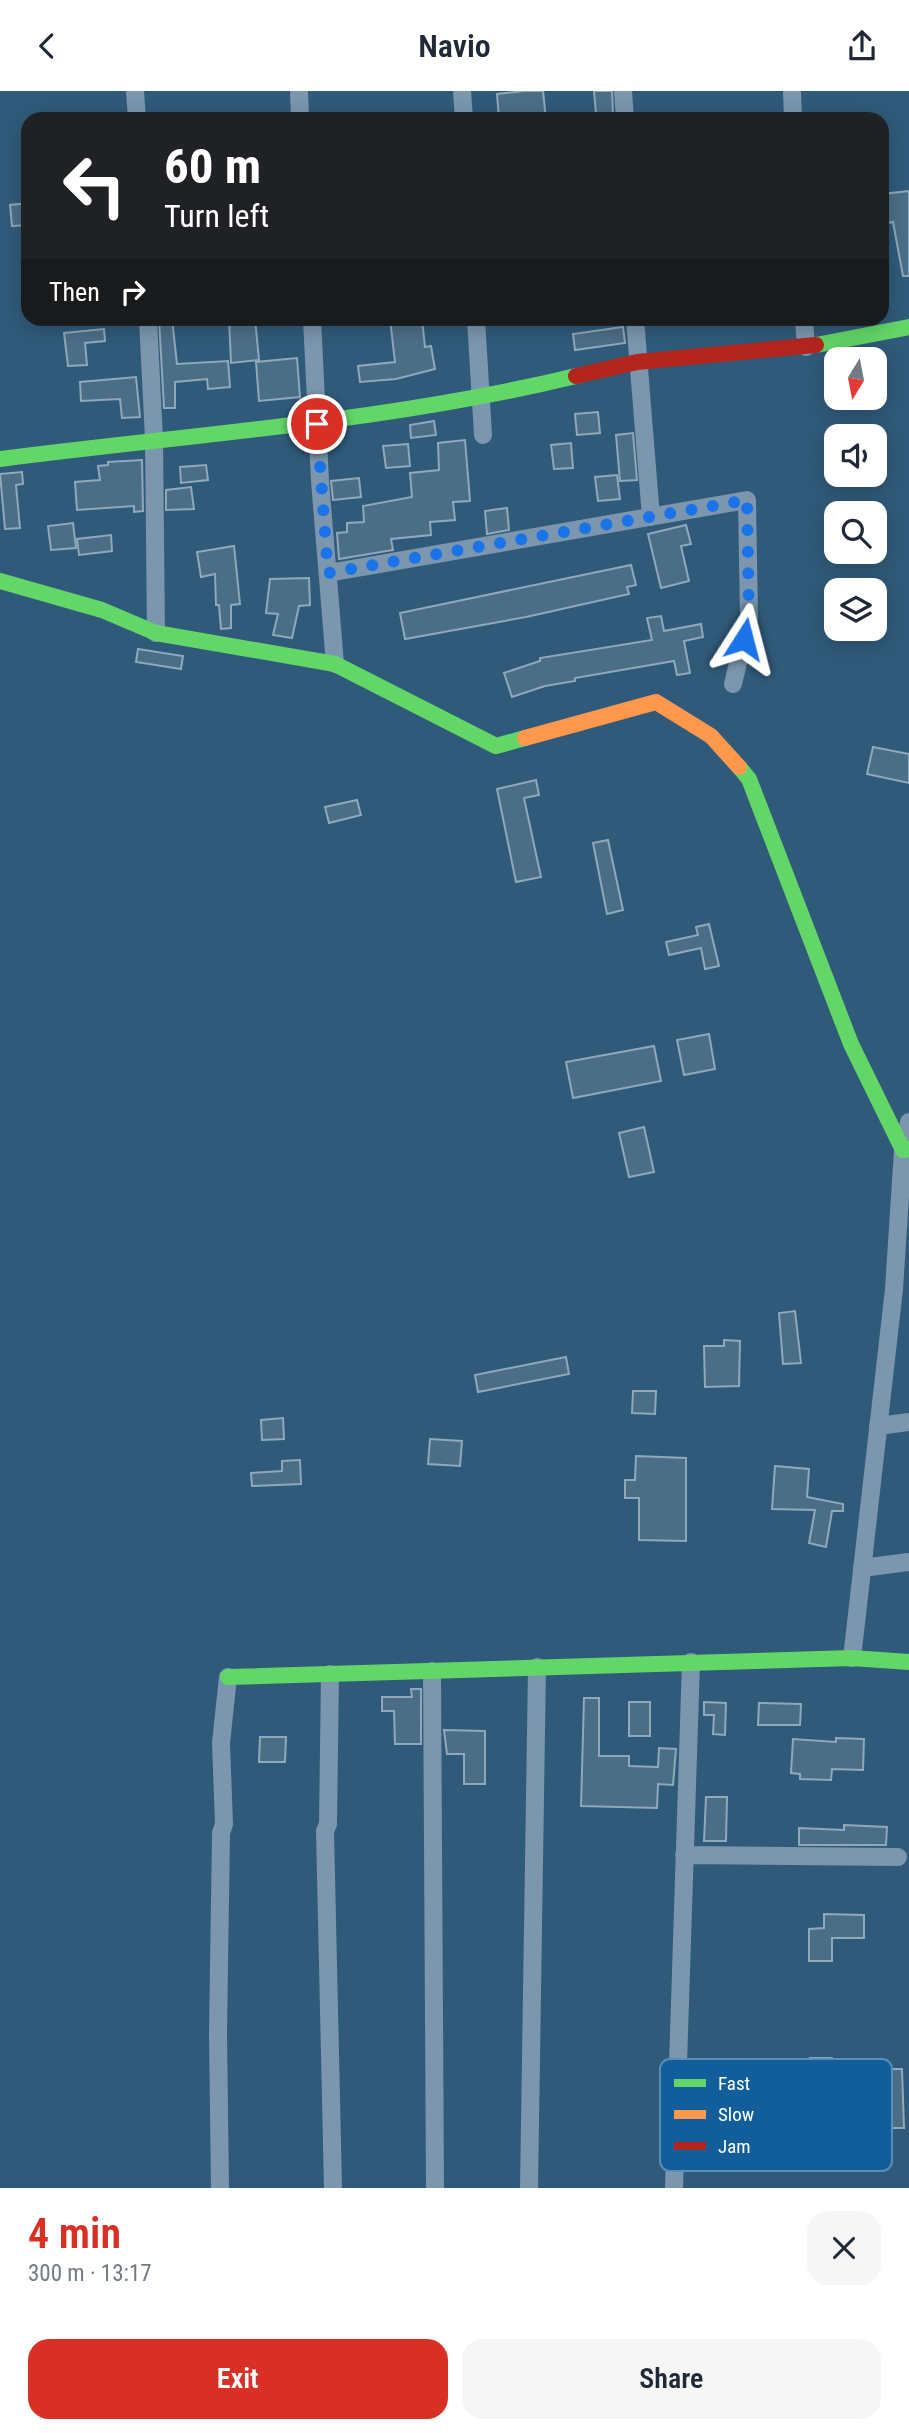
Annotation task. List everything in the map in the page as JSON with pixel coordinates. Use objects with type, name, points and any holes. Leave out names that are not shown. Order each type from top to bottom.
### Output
[{"type":"street","points":[[135,91],[136,112]]},
{"type":"street","points":[[299,91],[300,112]]},
{"type":"street","points":[[462,91],[464,112]]},
{"type":"street","points":[[624,91],[625,112]]},
{"type":"street","points":[[792,91],[793,112]]},
{"type":"street","points":[[148,326],[154,439],[156,633]]},
{"type":"street","points":[[312,326],[335,664]]},
{"type":"street","points":[[476,326],[483,435]]},
{"type":"street","points":[[635,326],[651,517]]},
{"type":"street","points":[[804,326],[806,347]]},
{"type":"street","points":[[0,459],[154,439],[317,424],[481,399],[637,362],[806,347],[909,327]]},
{"type":"street","points":[[328,573],[747,500],[749,617],[733,684]]},
{"type":"street","points":[[0,581],[102,610],[156,633],[335,664],[496,746],[656,702],[710,736],[748,779],[850,1044],[906,1150]]},
{"type":"street","points":[[852,1658],[878,1426],[901,1288],[909,1122]]},
{"type":"street","points":[[878,1426],[909,1422]]},
{"type":"street","points":[[862,1568],[909,1562]]},
{"type":"street","points":[[220,2188],[218,2034],[221,1833],[224,1824],[221,1743],[228,1677],[852,1658],[909,1662]]},
{"type":"street","points":[[678,2059],[691,1663]]},
{"type":"street","points":[[530,2188],[537,1667]]},
{"type":"street","points":[[432,1671],[435,2188]]},
{"type":"street","points":[[330,1674],[328,1824],[325,1831],[333,2188]]},
{"type":"street","points":[[684,1855],[898,1857]]},
{"type":"building","points":[[543,91],[545,112],[498,112],[497,94]]},
{"type":"building","points":[[594,91],[612,91],[613,112],[596,112]]},
{"type":"building","points":[[909,191],[909,276],[903,276],[893,222],[889,223],[889,193]]},
{"type":"building","points":[[21,204],[21,225],[12,226],[10,205]]},
{"type":"building","points":[[159,326],[173,326],[177,364],[228,361],[230,387],[208,389],[207,379],[175,382],[175,408],[164,408]]},
{"type":"building","points":[[229,326],[256,326],[259,360],[231,363]]},
{"type":"building","points":[[391,326],[423,326],[425,347],[431,346],[435,369],[396,379],[360,382],[358,366],[395,362]]},
{"type":"building","points":[[623,327],[625,343],[575,350],[573,334]]},
{"type":"building","points":[[104,329],[105,341],[85,343],[87,365],[68,366],[64,333]]},
{"type":"building","points":[[297,358],[300,397],[259,401],[256,362]]},
{"type":"building","points":[[136,377],[140,417],[122,418],[120,399],[81,401],[80,382]]},
{"type":"building","points":[[598,412],[600,433],[577,435],[575,414]]},
{"type":"building","points":[[434,421],[436,435],[411,438],[410,425]]},
{"type":"building","points":[[633,433],[637,480],[620,481],[616,435]]},
{"type":"building","points":[[465,440],[470,501],[453,502],[455,520],[430,522],[431,535],[391,539],[393,550],[339,559],[337,533],[347,532],[347,523],[364,522],[363,506],[412,497],[410,473],[439,470],[438,443]]},
{"type":"building","points":[[571,443],[573,468],[554,469],[551,445]]},
{"type":"building","points":[[408,444],[410,466],[386,468],[383,446]]},
{"type":"building","points":[[142,460],[143,511],[134,512],[134,506],[77,510],[75,482],[100,480],[98,466],[108,465],[108,462]]},
{"type":"building","points":[[206,465],[208,480],[181,483],[180,467]]},
{"type":"building","points":[[22,472],[23,484],[16,485],[20,528],[5,529],[0,474]]},
{"type":"building","points":[[617,475],[620,499],[598,501],[595,477]]},
{"type":"building","points":[[359,478],[361,497],[333,500],[331,481]]},
{"type":"building","points":[[191,487],[194,509],[166,510],[166,490]]},
{"type":"building","points":[[507,508],[509,530],[487,534],[485,511]]},
{"type":"building","points":[[73,523],[76,548],[51,550],[48,526]]},
{"type":"building","points":[[686,525],[691,544],[681,546],[689,581],[661,588],[648,534]]},
{"type":"building","points":[[111,535],[112,551],[79,555],[77,539]]},
{"type":"building","points":[[234,546],[240,604],[231,605],[231,628],[221,629],[219,605],[216,605],[215,574],[201,577],[197,552]]},
{"type":"building","points":[[631,565],[636,585],[627,587],[629,594],[526,617],[405,639],[400,613]]},
{"type":"building","points":[[309,578],[310,605],[299,606],[292,638],[273,635],[278,614],[266,613],[270,579]]},
{"type":"building","points":[[661,616],[664,631],[701,624],[703,637],[684,641],[690,673],[677,675],[674,661],[575,678],[575,681],[545,686],[512,697],[504,673],[540,661],[540,658],[652,640],[647,618]]},
{"type":"building","points":[[138,649],[183,656],[181,669],[136,662]]},
{"type":"building","points":[[873,747],[909,754],[909,783],[867,774]]},
{"type":"building","points":[[536,780],[539,795],[524,798],[541,877],[516,882],[497,789]]},
{"type":"building","points":[[357,800],[361,815],[329,823],[325,807]]},
{"type":"building","points":[[608,840],[623,910],[607,914],[593,843]]},
{"type":"building","points":[[709,924],[719,966],[705,969],[701,948],[669,955],[666,942],[698,935],[696,927]]},
{"type":"building","points":[[709,1034],[715,1069],[684,1075],[677,1040]]},
{"type":"building","points":[[654,1046],[661,1081],[573,1098],[566,1062]]},
{"type":"building","points":[[644,1127],[654,1172],[629,1177],[619,1133]]},
{"type":"building","points":[[795,1311],[801,1363],[783,1364],[779,1313]]},
{"type":"building","points":[[724,1340],[740,1341],[739,1386],[705,1387],[704,1346],[724,1346]]},
{"type":"building","points":[[566,1357],[569,1374],[478,1392],[475,1375]]},
{"type":"building","points":[[633,1391],[656,1391],[655,1414],[632,1413]]},
{"type":"building","points":[[283,1418],[284,1439],[262,1440],[261,1420]]},
{"type":"building","points":[[430,1439],[462,1441],[460,1466],[428,1464]]},
{"type":"building","points":[[636,1456],[686,1458],[686,1541],[639,1540],[639,1498],[625,1498],[625,1480],[635,1480]]},
{"type":"building","points":[[300,1460],[301,1484],[252,1486],[251,1473],[282,1471],[282,1461]]},
{"type":"building","points":[[775,1466],[809,1469],[807,1497],[843,1504],[843,1511],[832,1511],[826,1547],[809,1543],[815,1510],[772,1509]]},
{"type":"building","points":[[411,1689],[421,1689],[421,1744],[395,1744],[394,1711],[382,1711],[382,1697],[412,1697]]},
{"type":"building","points":[[584,1698],[599,1698],[599,1756],[629,1756],[629,1766],[658,1767],[659,1748],[676,1749],[673,1785],[658,1784],[657,1808],[581,1806]]},
{"type":"building","points":[[629,1702],[650,1702],[650,1736],[629,1736]]},
{"type":"building","points":[[704,1702],[726,1703],[725,1735],[713,1734],[714,1715],[704,1715]]},
{"type":"building","points":[[759,1703],[801,1704],[800,1725],[758,1725]]},
{"type":"building","points":[[444,1730],[485,1731],[485,1784],[464,1784],[464,1754],[447,1754]]},
{"type":"building","points":[[260,1737],[286,1737],[285,1762],[259,1762]]},
{"type":"building","points":[[836,1738],[864,1739],[863,1770],[832,1769],[831,1780],[800,1779],[800,1774],[791,1773],[793,1739],[836,1742]]},
{"type":"building","points":[[706,1797],[727,1797],[726,1841],[704,1841]]},
{"type":"building","points":[[844,1825],[887,1827],[886,1845],[799,1845],[799,1828],[844,1830]]},
{"type":"building","points":[[824,1914],[864,1915],[864,1938],[832,1938],[832,1961],[809,1961],[809,1929],[824,1928]]},
{"type":"building","points":[[892,2069],[902,2069],[904,2128],[892,2128]]},
{"type":"traffic: fast","points":[[816,345],[909,327]]},
{"type":"traffic: fast","points":[[0,459],[361,416],[505,392],[576,376]]},
{"type":"traffic: fast","points":[[0,581],[102,610],[156,633],[335,664],[496,746],[525,738]]},
{"type":"traffic: fast","points":[[739,767],[749,779],[851,1044],[903,1150],[909,1149]]},
{"type":"traffic: fast","points":[[228,1677],[852,1658],[909,1662]]},
{"type":"traffic: slow","points":[[525,738],[656,702],[711,736],[739,767]]},
{"type":"traffic: jam","points":[[576,376],[637,362],[816,345]]},
{"type":"route","points":[[317,424],[328,573],[747,500],[749,617],[744,639]]}]
